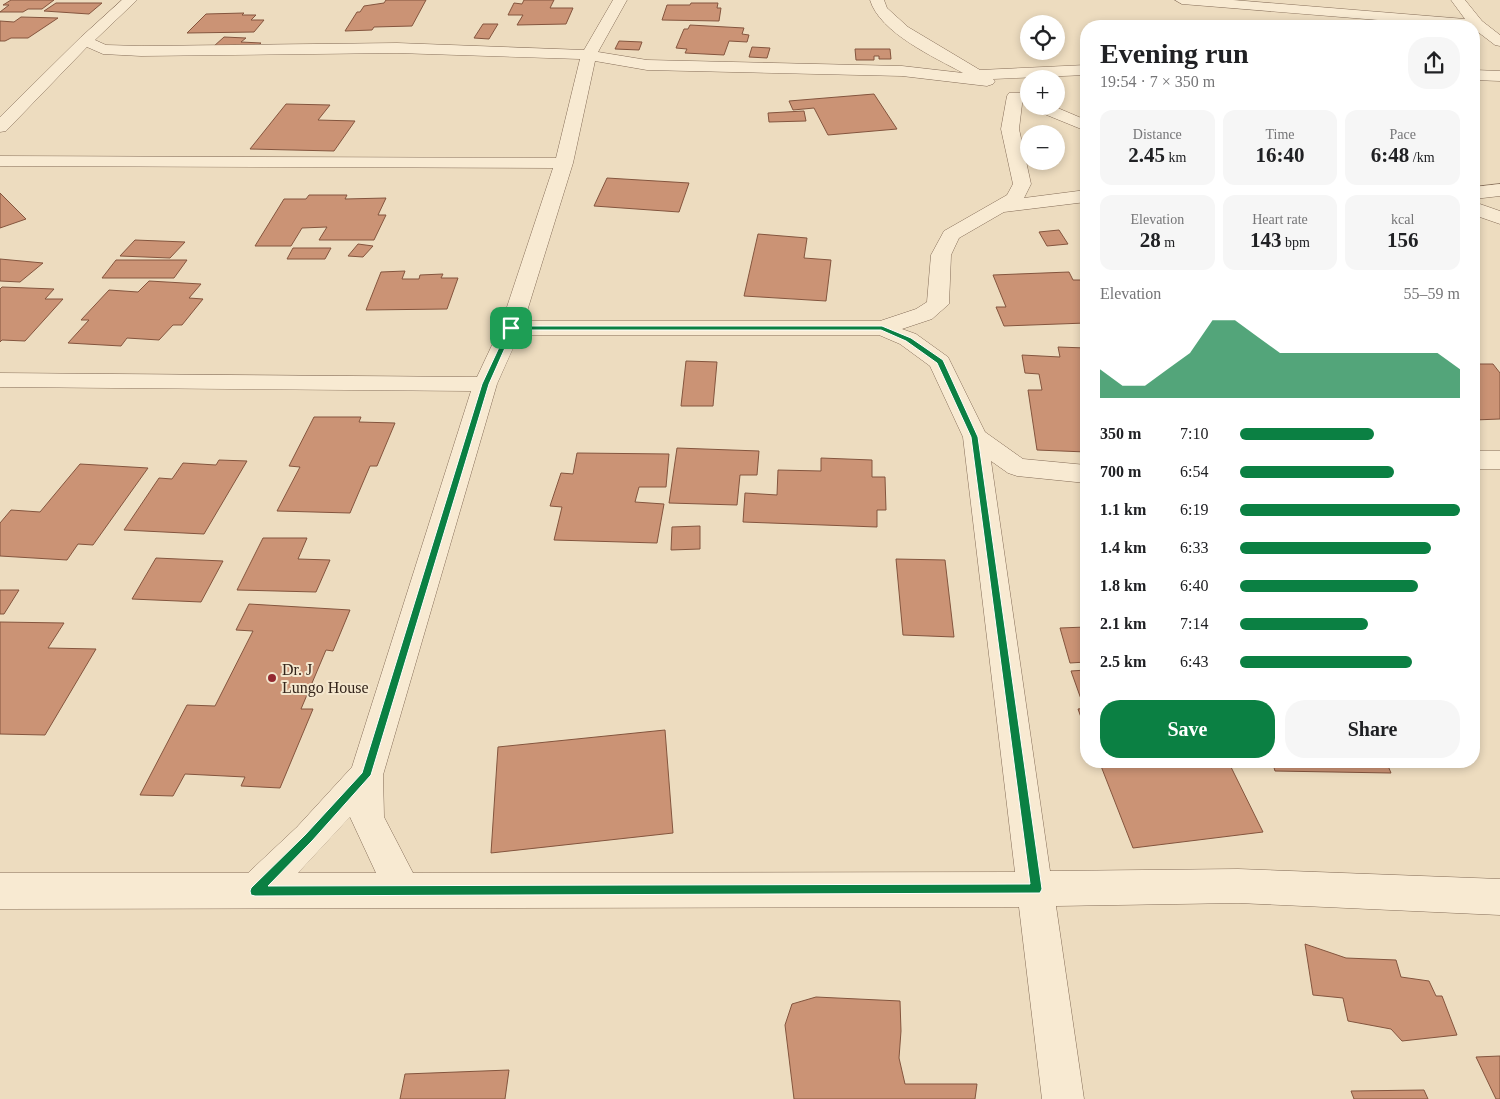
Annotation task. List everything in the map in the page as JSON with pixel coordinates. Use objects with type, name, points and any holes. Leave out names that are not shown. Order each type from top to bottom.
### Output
[{"type":"street","points":[[0,127],[85,41],[130,0]]},
{"type":"street","points":[[403,890],[367,819],[366,775],[485,384],[511,328],[564,163],[589,55],[620,0]]},
{"type":"street","points":[[878,0],[877,5],[882,14],[904,32],[1020,98]]},
{"type":"street","points":[[1182,0],[1427,20]]},
{"type":"street","points":[[1458,0],[1473,20]]},
{"type":"street","points":[[1480,27],[1500,42]]},
{"type":"street","points":[[85,41],[103,49],[141,52],[397,48],[589,55],[647,64],[902,71],[982,78],[1080,70]]},
{"type":"street","points":[[1480,74],[1500,76]]},
{"type":"street","points":[[511,328],[882,328],[924,314],[938,304],[941,255],[951,235],[1015,198],[1022,184],[1010,128],[1020,104]]},
{"type":"street","points":[[1060,115],[1080,124]]},
{"type":"street","points":[[0,160],[564,163]]},
{"type":"street","points":[[1480,192],[1500,190]]},
{"type":"street","points":[[999,207],[1080,197]]},
{"type":"street","points":[[1480,210],[1500,218]]},
{"type":"street","points":[[882,328],[908,340],[940,362],[974,437],[1063,1099]]},
{"type":"street","points":[[0,380],[485,384]]},
{"type":"street","points":[[974,437],[1017,466],[1080,473]]},
{"type":"street","points":[[1480,460],[1500,460]]},
{"type":"street","points":[[255,891],[309,838],[366,775]]},
{"type":"street","points":[[0,891],[1036,889],[1238,886],[1500,897]]},
{"type":"building","points":[[11,0],[54,0],[42,9],[28,9],[23,12],[0,12],[9,5],[3,5]]},
{"type":"building","points":[[386,0],[426,0],[412,26],[374,27],[372,30],[345,31],[357,12],[360,12],[364,6],[384,3]]},
{"type":"building","points":[[524,0],[554,0],[550,8],[573,8],[566,24],[517,25],[523,15],[508,15],[514,3],[522,4]]},
{"type":"building","points":[[56,3],[102,3],[89,14],[44,11]]},
{"type":"building","points":[[691,3],[718,3],[717,8],[721,8],[719,21],[662,20],[667,5],[690,5]]},
{"type":"building","points":[[244,13],[242,15],[256,15],[251,20],[264,20],[254,32],[187,33],[206,14]]},
{"type":"building","points":[[21,17],[58,18],[28,38],[11,38],[0,41],[0,21],[14,22]]},
{"type":"building","points":[[483,24],[498,24],[489,39],[474,38]]},
{"type":"building","points":[[690,25],[744,28],[742,34],[749,35],[747,42],[729,41],[724,55],[685,53],[687,49],[676,48],[684,29],[688,29]]},
{"type":"building","points":[[224,37],[246,38],[241,42],[261,43],[255,48],[213,47]]},
{"type":"building","points":[[619,41],[642,42],[639,50],[615,49]]},
{"type":"building","points":[[752,47],[770,48],[767,58],[749,57]]},
{"type":"building","points":[[855,49],[890,49],[891,59],[879,59],[879,56],[874,56],[874,60],[856,60]]},
{"type":"building","points":[[874,94],[897,129],[828,135],[814,108],[793,110],[789,101]]},
{"type":"building","points":[[286,104],[330,105],[318,120],[355,121],[334,151],[250,149]]},
{"type":"building","points":[[804,111],[806,121],[769,122],[768,113]]},
{"type":"building","points":[[607,178],[689,183],[679,212],[594,206]]},
{"type":"building","points":[[0,193],[26,219],[0,228]]},
{"type":"building","points":[[309,195],[347,195],[345,199],[386,198],[378,215],[386,215],[374,240],[319,240],[327,227],[302,228],[291,246],[255,246],[284,199],[306,199]]},
{"type":"building","points":[[1059,230],[1068,244],[1047,246],[1039,232]]},
{"type":"building","points":[[758,234],[807,238],[804,258],[831,260],[826,301],[744,296]]},
{"type":"building","points":[[135,240],[185,242],[170,258],[120,256]]},
{"type":"building","points":[[358,244],[373,246],[363,257],[348,256]]},
{"type":"building","points":[[293,248],[331,248],[325,259],[287,259]]},
{"type":"building","points":[[0,259],[43,263],[20,282],[0,281]]},
{"type":"building","points":[[116,260],[187,260],[174,278],[102,278]]},
{"type":"building","points":[[405,271],[402,279],[419,279],[420,275],[443,274],[441,278],[458,278],[447,309],[366,310],[381,272]]},
{"type":"building","points":[[1069,272],[1073,280],[1080,280],[1080,323],[1004,326],[996,307],[1006,307],[993,275]]},
{"type":"building","points":[[149,281],[201,284],[189,298],[203,299],[182,325],[173,325],[159,340],[127,338],[121,346],[68,343],[89,320],[81,320],[109,290],[138,292]]},
{"type":"building","points":[[2,287],[54,289],[45,299],[63,299],[25,341],[2,340],[0,342],[0,289]]},
{"type":"building","points":[[1058,347],[1080,348],[1080,452],[1037,450],[1028,390],[1042,390],[1039,374],[1025,373],[1022,355],[1060,357]]},
{"type":"building","points":[[686,361],[717,362],[713,406],[681,406]]},
{"type":"building","points":[[1480,364],[1493,364],[1500,373],[1500,419],[1480,420]]},
{"type":"building","points":[[314,417],[361,417],[359,422],[395,423],[377,466],[370,466],[350,513],[277,511],[300,467],[289,466]]},
{"type":"building","points":[[677,448],[759,451],[757,475],[740,475],[737,505],[669,503]]},
{"type":"building","points":[[577,453],[669,454],[666,487],[639,487],[635,502],[664,504],[657,543],[554,540],[562,507],[550,506],[561,473],[573,474]]},
{"type":"building","points":[[821,458],[872,460],[872,477],[885,477],[886,510],[877,510],[877,527],[743,522],[745,493],[777,495],[778,470],[821,471]]},
{"type":"building","points":[[219,460],[247,461],[204,534],[124,530],[159,478],[172,479],[183,463],[216,465]]},
{"type":"building","points":[[80,464],[148,468],[93,545],[78,544],[67,560],[0,556],[0,523],[11,510],[40,512]]},
{"type":"building","points":[[700,526],[700,549],[671,550],[672,527]]},
{"type":"building","points":[[263,538],[307,538],[298,559],[330,560],[316,592],[237,590]]},
{"type":"building","points":[[156,558],[223,561],[201,602],[132,599]]},
{"type":"building","points":[[896,559],[945,560],[954,637],[903,635]]},
{"type":"building","points":[[0,590],[19,590],[4,614],[0,614]]},
{"type":"building","name":"Dr. J Lungo House","points":[[249,604],[350,610],[333,651],[326,650],[301,709],[313,709],[280,788],[241,786],[245,777],[185,774],[173,796],[140,795],[187,705],[215,706],[253,631],[236,630]]},
{"type":"building","points":[[0,622],[64,623],[48,648],[96,649],[45,735],[0,734]]},
{"type":"building","points":[[1080,627],[1080,662],[1070,663],[1060,628]]},
{"type":"building","points":[[1080,670],[1080,696],[1071,671]]},
{"type":"building","points":[[665,730],[673,833],[491,853],[498,747]]},
{"type":"building","points":[[1102,768],[1231,768],[1263,832],[1133,848]]},
{"type":"building","points":[[1274,768],[1389,768],[1391,773],[1275,771]]},
{"type":"building","points":[[1305,944],[1346,958],[1396,960],[1401,977],[1429,981],[1436,996],[1442,996],[1457,1035],[1402,1041],[1391,1029],[1348,1021],[1343,998],[1313,995]]},
{"type":"building","points":[[816,997],[900,1001],[901,1031],[899,1058],[905,1084],[977,1084],[975,1099],[794,1099],[785,1025],[792,1004]]},
{"type":"building","points":[[1500,1056],[1500,1099],[1496,1099],[1476,1057]]},
{"type":"building","points":[[509,1070],[505,1099],[400,1099],[405,1074]]},
{"type":"building","points":[[1424,1090],[1428,1099],[1354,1099],[1351,1091]]},
{"type":"place","name":"Dr. J Lungo House","points":[[272,678]]},
{"type":"route","points":[[511,328],[882,328],[908,340],[940,362],[974,437],[1036,889],[255,891],[309,838],[366,775],[485,384],[511,328]]}]
